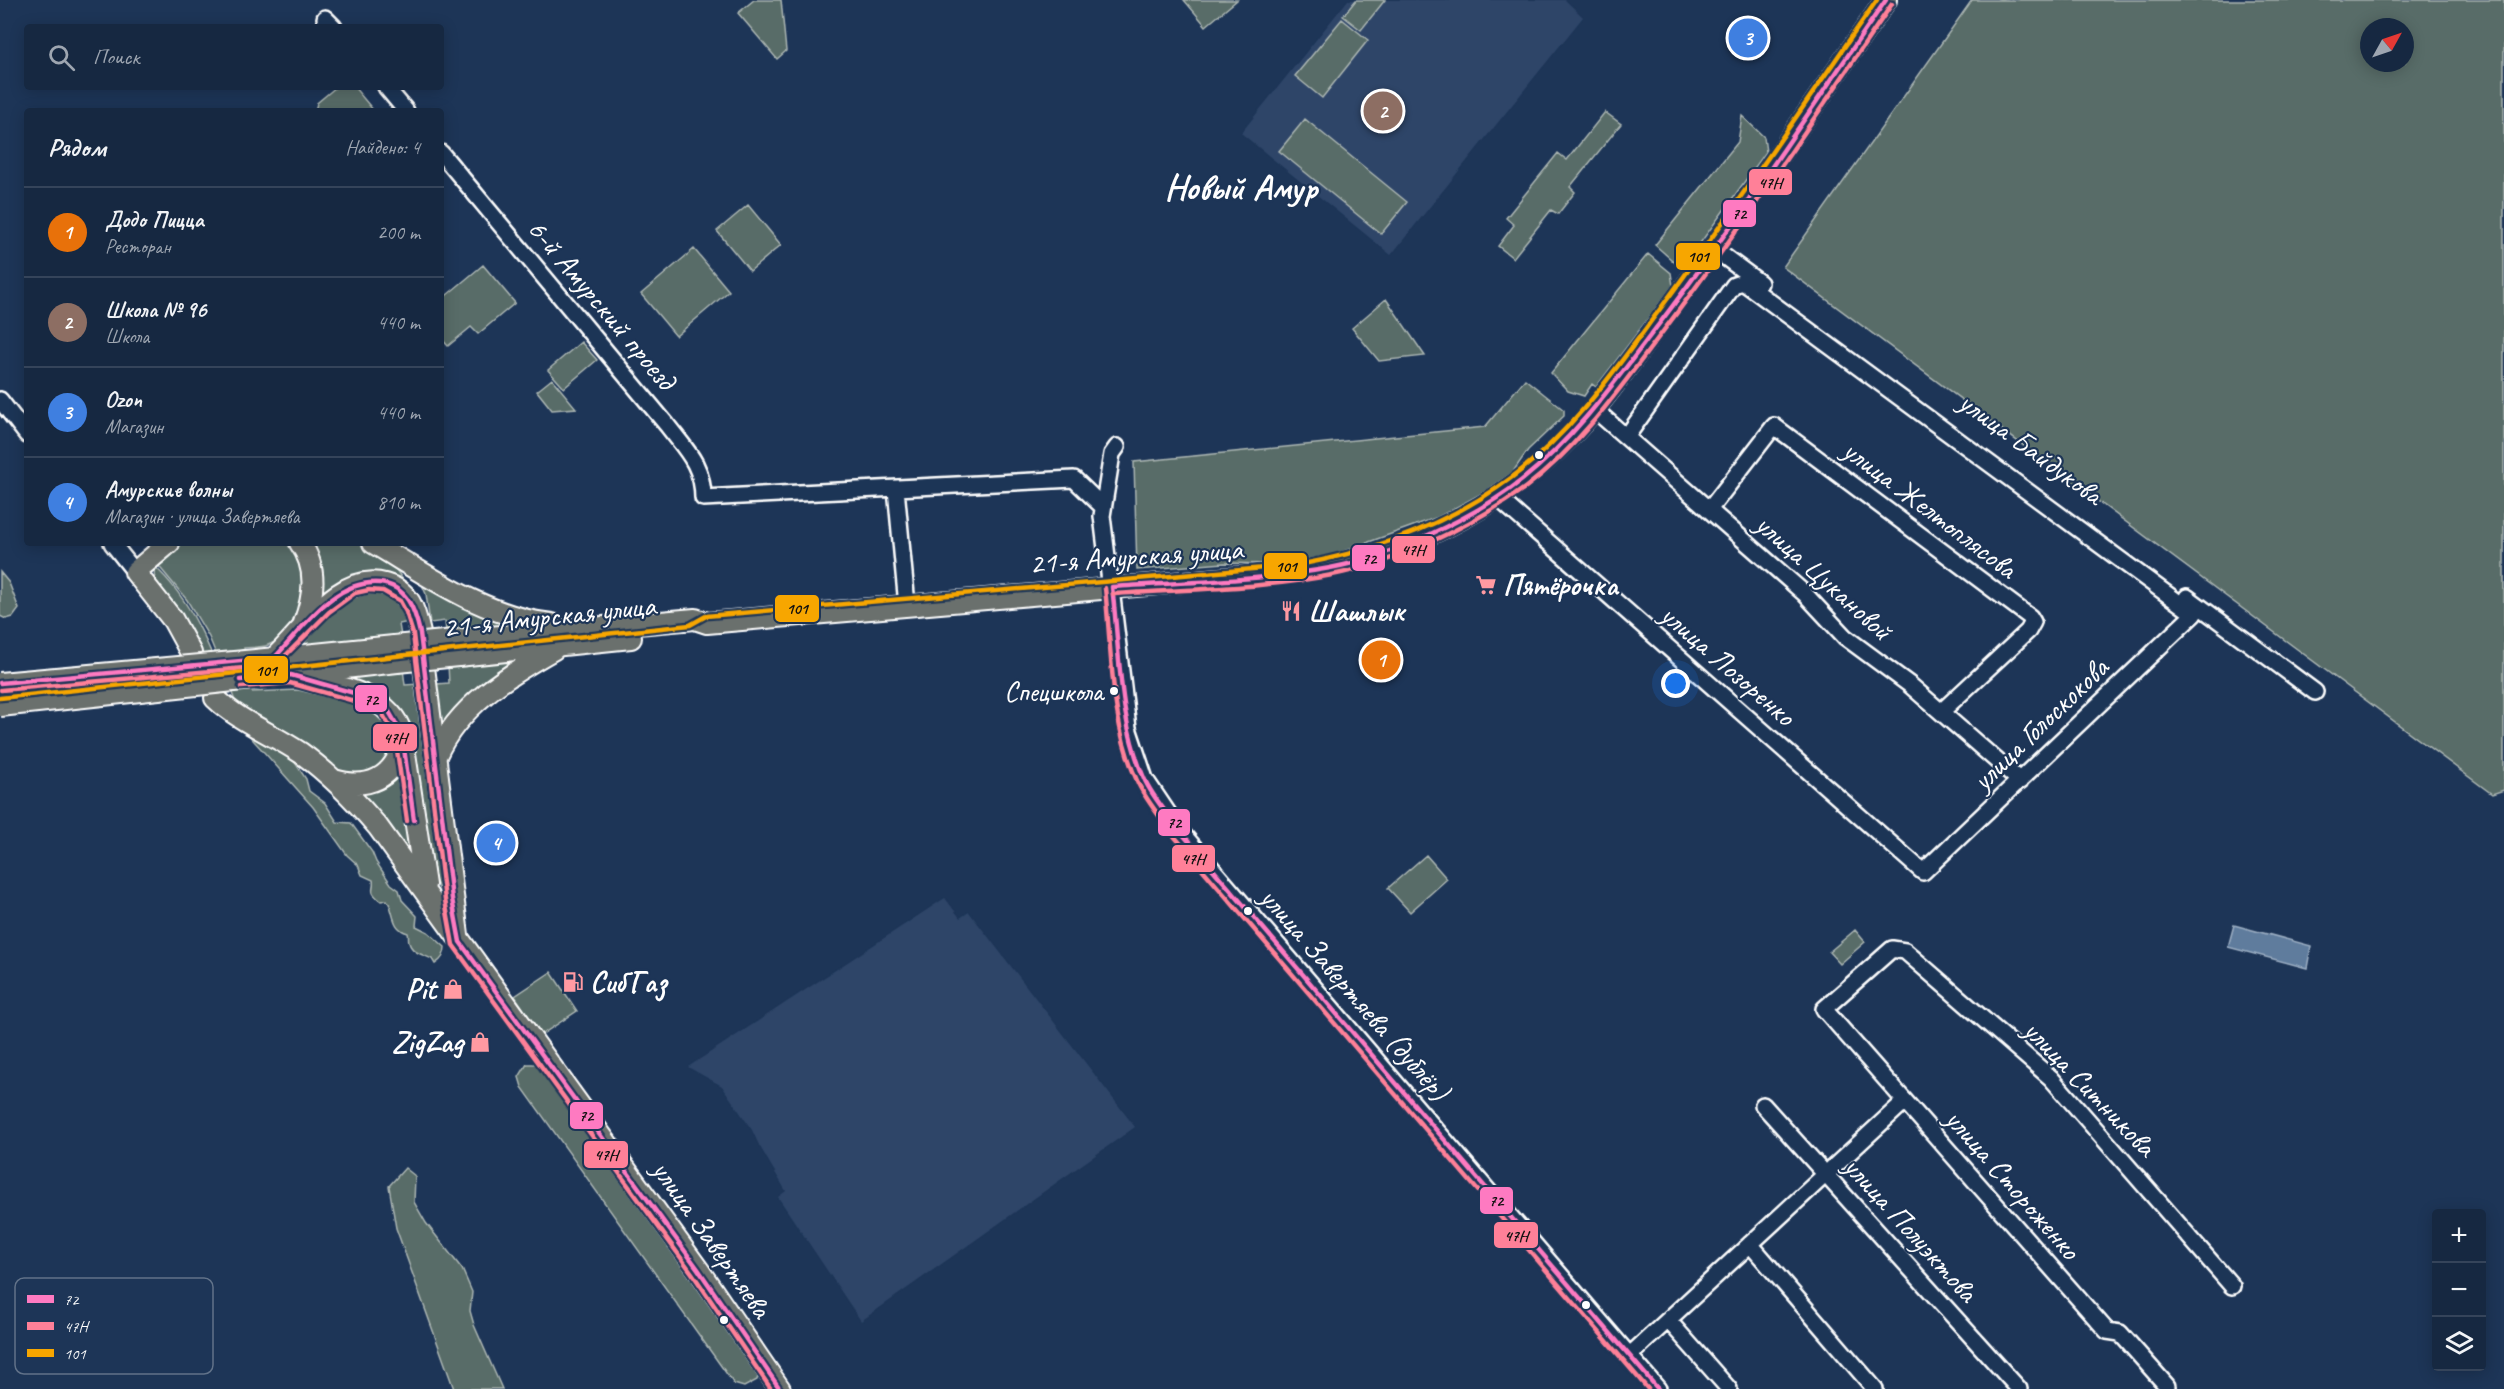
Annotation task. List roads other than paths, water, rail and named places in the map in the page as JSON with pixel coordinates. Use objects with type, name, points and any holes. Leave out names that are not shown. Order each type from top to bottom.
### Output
[{"type":"main road","name":"21-я Амурская улица","points":[[0,706],[244,670],[274,658],[396,654],[563,638],[693,632],[707,623],[1331,568],[1395,548],[1437,530],[1497,498],[1542,464],[1594,409],[1714,249],[1886,0]]},
{"type":"main road","points":[[165,546],[135,572],[173,620],[191,653]]},
{"type":"main road","points":[[301,632],[312,600],[314,585],[309,560],[302,546]]},
{"type":"main road","points":[[378,546],[482,604],[511,615],[558,624],[563,638],[509,676],[462,715],[445,735],[435,758]]},
{"type":"main road","points":[[274,658],[341,591],[368,581],[389,585],[404,593],[412,604],[419,627],[419,602],[414,588],[391,553]]},
{"type":"main road","name":"21-я Амурская улица","points":[[0,683],[244,670],[291,675],[396,654]]},
{"type":"main road","points":[[424,667],[435,758],[443,902]]},
{"type":"main road","points":[[291,675],[376,700],[393,715],[403,743],[421,867],[443,902]]},
{"type":"main road","name":"улица Завертяева","points":[[215,698],[227,710],[300,753],[334,780],[443,902],[459,940],[698,1269],[780,1389]]},
{"type":"main road","points":[[334,780],[363,785],[378,780],[397,761],[403,743]]},
{"type":"street","points":[[388,90],[404,108]]},
{"type":"street","name":"6-й Амурский проезд","points":[[444,157],[668,425],[702,475],[703,498],[896,489]]},
{"type":"street","name":"улица Байдукова","points":[[1714,249],[2315,692]]},
{"type":"street","name":"улица Байдукова","points":[[1627,436],[1738,282],[1743,282],[2194,614]]},
{"type":"street","points":[[0,400],[24,431]]},
{"type":"street","name":"улица Цукановой","points":[[1594,409],[1804,593],[1845,637],[1941,712],[2020,781]]},
{"type":"street","name":"улица Желтоплясова","points":[[1709,510],[1774,426],[2030,617],[2033,622],[2028,631],[1941,712]]},
{"type":"street","name":"улица Завертяева (дублёр)","points":[[1117,447],[1113,454],[1103,507],[1107,564],[1112,587],[1128,728],[1145,779],[1160,804],[1187,840],[1658,1389]]},
{"type":"street","points":[[906,605],[896,489],[1074,479],[1103,507]]},
{"type":"street","name":"улица Лозоренко","points":[[1497,498],[1923,872]]},
{"type":"street","points":[[114,546],[135,572]]},
{"type":"street","name":"улица Голоскокова","points":[[1923,872],[2194,614]]},
{"type":"street","name":"улица Ситникова","points":[[1824,1009],[1892,949],[1905,951],[2051,1078],[2232,1286]]},
{"type":"street","name":"улица Стороженко","points":[[1824,1009],[2107,1331],[2120,1333],[2167,1386]]},
{"type":"street","points":[[1629,1356],[1905,1101]]},
{"type":"street","name":"улица Полуэктова","points":[[1763,1106],[2019,1389]]},
{"type":"street","points":[[1750,1244],[1875,1389]]},
{"type":"street","points":[[1668,1320],[1729,1389]]},
{"type":"place","name":"Ozon","points":[[1748,38]]},
{"type":"place","name":"Школа № 96","points":[[1383,111]]},
{"type":"place","name":"Пятёрочка","points":[[1486,585]]},
{"type":"place","name":"Шашлык","points":[[1291,611]]},
{"type":"place","name":"Додо Пицца","points":[[1381,660]]},
{"type":"place","name":"Спецшкола","points":[[1114,691]]},
{"type":"place","name":"Амурские волны","points":[[496,843]]},
{"type":"place","name":"СибГаз","points":[[573,982]]},
{"type":"place","name":"Pit","points":[[453,989]]},
{"type":"place","name":"ZigZag","points":[[480,1042]]},
{"type":"district","name":"Новый Амур","points":[[1241,186]]}]
